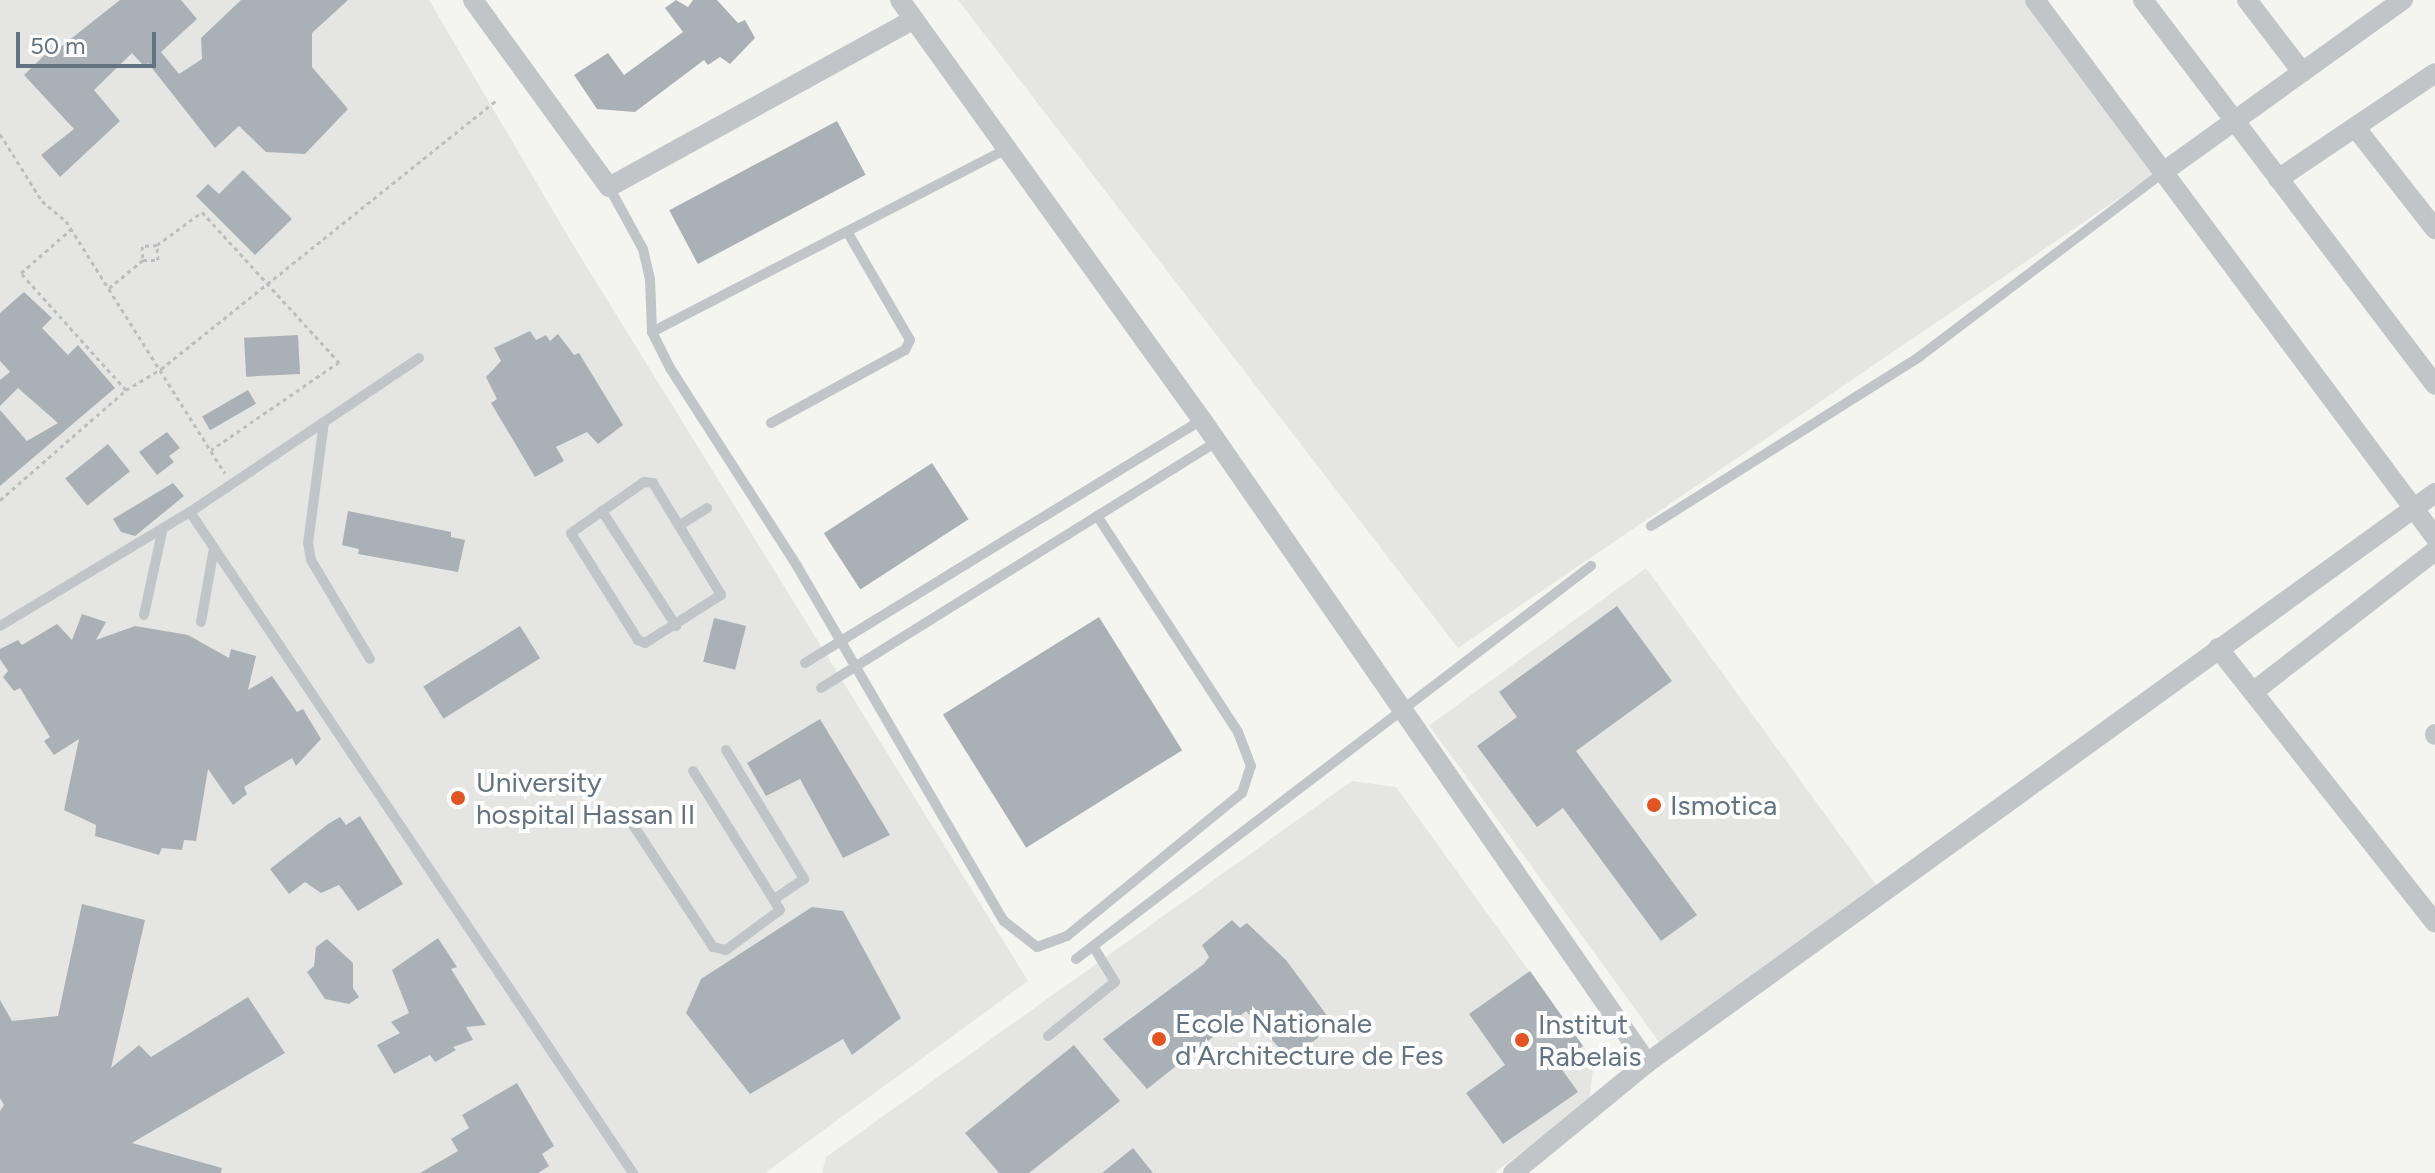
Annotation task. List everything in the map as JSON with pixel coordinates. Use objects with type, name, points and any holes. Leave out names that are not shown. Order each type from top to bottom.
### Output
[{"type":"street","points":[[473,0],[609,187],[914,19]]},
{"type":"street","points":[[900,0],[1202,420],[1647,1063]]},
{"type":"street","points":[[2035,0],[2166,170],[2435,537]]},
{"type":"street","points":[[2143,0],[2435,385]]},
{"type":"street","points":[[2166,170],[2403,0]]},
{"type":"street","points":[[2257,4],[2302,72]]},
{"type":"street","points":[[2278,179],[2435,73]]},
{"type":"street","points":[[2355,127],[2435,229]]},
{"type":"street","points":[[1513,1173],[1647,1063],[2435,493]]},
{"type":"street","points":[[2253,692],[2435,551]]},
{"type":"street","points":[[2218,648],[2435,923]]},
{"type":"lane","points":[[652,332],[1008,148]]},
{"type":"lane","points":[[1651,526],[1919,357],[2166,170]]},
{"type":"lane","points":[[609,187],[643,249],[650,279],[652,332],[670,368],[841,641],[1009,928],[1030,944],[1054,944],[1242,793],[1251,766],[1238,732],[1097,516]]},
{"type":"lane","points":[[771,423],[905,350],[910,340],[848,233]]},
{"type":"lane","points":[[0,626],[162,532],[419,358]]},
{"type":"lane","points":[[805,663],[1110,480],[1202,420]]},
{"type":"lane","points":[[324,422],[308,543],[311,560],[370,659]]},
{"type":"lane","points":[[821,688],[1216,442]]},
{"type":"lane","points":[[1110,480],[1123,499]]},
{"type":"lane","points":[[649,482],[680,525],[721,595],[645,643],[638,640],[571,537],[574,529],[649,482]]},
{"type":"lane","points":[[680,525],[707,508]]},
{"type":"lane","points":[[602,511],[676,626]]},
{"type":"lane","points":[[190,512],[633,1173]]},
{"type":"lane","points":[[144,615],[162,532]]},
{"type":"lane","points":[[201,622],[214,548]]},
{"type":"lane","points":[[1076,959],[1591,566]]},
{"type":"lane","points":[[726,750],[804,879],[774,899]]},
{"type":"lane","points":[[626,814],[713,947],[726,950],[779,914],[774,899],[693,771]]},
{"type":"lane","points":[[1048,1036],[1115,982],[1093,946]]},
{"type":"path","points":[[0,500],[126,390],[161,369],[497,100]]},
{"type":"path","points":[[0,134],[42,201],[71,229],[231,483]]},
{"type":"path","points":[[143,260],[142,246],[157,245],[202,212],[339,362],[211,450]]},
{"type":"path","points":[[71,229],[21,273],[126,390]]},
{"type":"path","points":[[109,288],[143,260],[158,260],[157,245]]},
{"type":"shaded area","name":"University hospital Hassan II","points":[[0,0],[429,0],[572,243],[1028,981],[765,1173],[0,1173]]},
{"type":"shaded area","points":[[958,0],[2024,0],[2159,171],[1458,648]]},
{"type":"shaded area","name":"Ismotica","points":[[1646,568],[1879,888],[1662,1046],[1429,726]]},
{"type":"shaded area","points":[[1352,781],[1396,787],[1594,1061],[1589,1102],[1494,1173],[822,1173],[826,1157]]},
{"type":"building","points":[[120,0],[181,0],[197,19],[161,52],[179,74],[202,59],[201,38],[241,0],[348,0],[312,33],[312,67],[348,109],[305,154],[266,152],[239,126],[215,148],[148,63],[144,66],[132,53],[94,90],[120,121],[60,177],[41,155],[74,129],[24,75],[55,45],[58,49]]},
{"type":"building","points":[[676,0],[688,7],[693,0],[717,0],[738,23],[745,20],[755,38],[730,64],[720,57],[708,65],[704,60],[635,112],[597,109],[574,75],[608,53],[624,75],[683,32],[665,8]]},
{"type":"building","points":[[837,121],[866,175],[698,264],[669,210]]},
{"type":"building","points":[[243,170],[292,219],[255,255],[196,196],[208,184],[219,194]]},
{"type":"building","points":[[24,292],[52,318],[42,328],[68,355],[78,345],[115,388],[0,486],[0,410],[27,441],[58,423],[18,388],[0,406],[0,380],[10,372],[0,361],[0,313]]},
{"type":"building","points":[[530,331],[536,340],[546,335],[550,341],[558,334],[574,355],[579,353],[623,425],[598,444],[587,432],[556,447],[564,461],[535,477],[491,403],[497,399],[486,377],[501,361],[494,348]]},
{"type":"building","points":[[298,335],[300,374],[246,377],[244,338]]},
{"type":"building","points":[[248,390],[256,404],[210,430],[202,416]]},
{"type":"building","points":[[167,432],[180,448],[169,456],[174,462],[157,475],[139,452]]},
{"type":"building","points":[[108,444],[130,471],[87,506],[65,479]]},
{"type":"building","points":[[932,463],[968,519],[860,589],[824,533]]},
{"type":"building","points":[[173,483],[184,496],[135,536],[121,532],[113,519]]},
{"type":"building","points":[[348,511],[451,532],[451,537],[465,540],[458,572],[358,554],[359,549],[342,545]]},
{"type":"building","points":[[1617,606],[1672,681],[1576,751],[1697,915],[1661,941],[1563,808],[1537,827],[1477,746],[1517,717],[1499,692]]},
{"type":"building","points":[[82,614],[106,622],[96,640],[135,626],[188,635],[229,658],[231,649],[256,656],[248,690],[272,676],[297,712],[303,709],[321,739],[296,766],[292,758],[244,787],[247,794],[233,805],[208,769],[196,841],[184,840],[182,850],[162,848],[159,855],[95,836],[96,825],[64,810],[79,739],[54,755],[44,741],[50,737],[20,688],[14,691],[3,677],[8,671],[0,659],[0,649],[18,640],[22,645],[57,624],[72,640]]},
{"type":"building","points":[[1099,617],[1182,750],[1026,848],[943,715]]},
{"type":"building","points":[[714,618],[746,626],[735,670],[703,662]]},
{"type":"building","points":[[520,626],[540,658],[443,719],[423,686]]},
{"type":"building","points":[[820,719],[890,835],[843,858],[800,779],[766,796],[747,763]]},
{"type":"building","points":[[360,816],[403,884],[358,911],[339,885],[321,893],[305,882],[289,894],[270,869],[328,824],[340,817],[346,825]]},
{"type":"building","points":[[82,904],[145,920],[111,1068],[139,1045],[151,1057],[248,997],[285,1053],[132,1143],[222,1168],[221,1173],[0,1173],[0,1111],[4,1105],[0,1098],[0,1000],[12,1021],[58,1016]]},
{"type":"building","points":[[812,907],[843,911],[901,1018],[852,1055],[843,1039],[750,1094],[686,1013],[701,979]]},
{"type":"building","points":[[1232,920],[1240,928],[1247,923],[1286,960],[1334,1025],[1290,1060],[1246,1011],[1147,1089],[1103,1039],[1204,964],[1209,957],[1202,945]]},
{"type":"building","points":[[438,938],[457,967],[451,969],[486,1025],[466,1027],[473,1040],[453,1047],[456,1050],[435,1062],[430,1055],[394,1074],[377,1045],[400,1033],[391,1022],[409,1013],[392,970]]},
{"type":"building","points":[[327,939],[353,963],[353,988],[359,997],[349,1004],[325,999],[307,972],[314,966],[316,947]]},
{"type":"building","points":[[1530,971],[1583,1046],[1558,1064],[1578,1092],[1503,1144],[1466,1093],[1505,1065],[1469,1014]]},
{"type":"building","points":[[1074,1045],[1120,1101],[1029,1173],[999,1173],[965,1133]]},
{"type":"building","points":[[517,1083],[554,1146],[542,1154],[549,1166],[538,1173],[420,1173],[458,1151],[451,1139],[469,1128],[462,1115]]},
{"type":"building","points":[[1133,1148],[1153,1173],[1102,1173]]},
{"type":"place","name":"University hospital Hassan II","points":[[458,798]]},
{"type":"place","name":"Ismotica","points":[[1654,805]]},
{"type":"place","name":"Ecole Nationale d'Architecture de Fes","points":[[1159,1039]]},
{"type":"place","name":"Institut Rabelais","points":[[1522,1040]]}]
